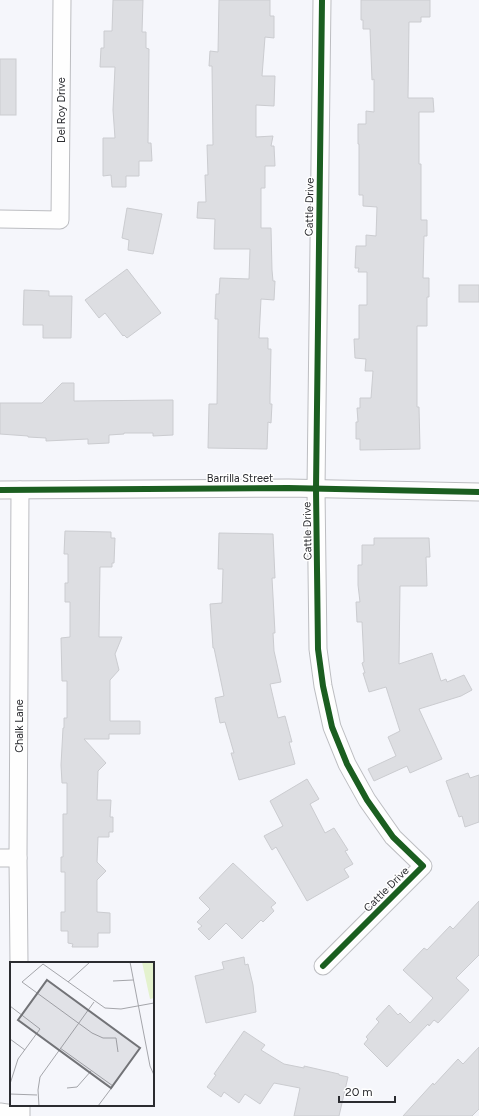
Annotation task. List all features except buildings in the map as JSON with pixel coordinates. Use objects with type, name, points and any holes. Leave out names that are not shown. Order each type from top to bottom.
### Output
[{"type":"street","name":"Del Roy Drive","points":[[0,219],[60,220],[62,0]]},
{"type":"street","name":"Cattle Drive","points":[[322,0],[316,488],[318,649],[323,686],[332,727],[347,764],[367,800],[393,837],[423,866],[323,966]]},
{"type":"street","name":"Barrilla Street","points":[[0,490],[316,488],[479,492]]},
{"type":"street","name":"Chalk Lane","points":[[19,962],[18,858],[20,490]]},
{"type":"street","points":[[0,858],[18,858]]},
{"type":"street","points":[[0,1112],[21,1115],[21,1106]]},
{"type":"cycle path","points":[[322,0],[316,489],[318,649],[323,686],[332,727],[347,764],[367,800],[393,837],[423,866],[323,966]]},
{"type":"cycle path","points":[[0,490],[288,488],[479,492]]}]
